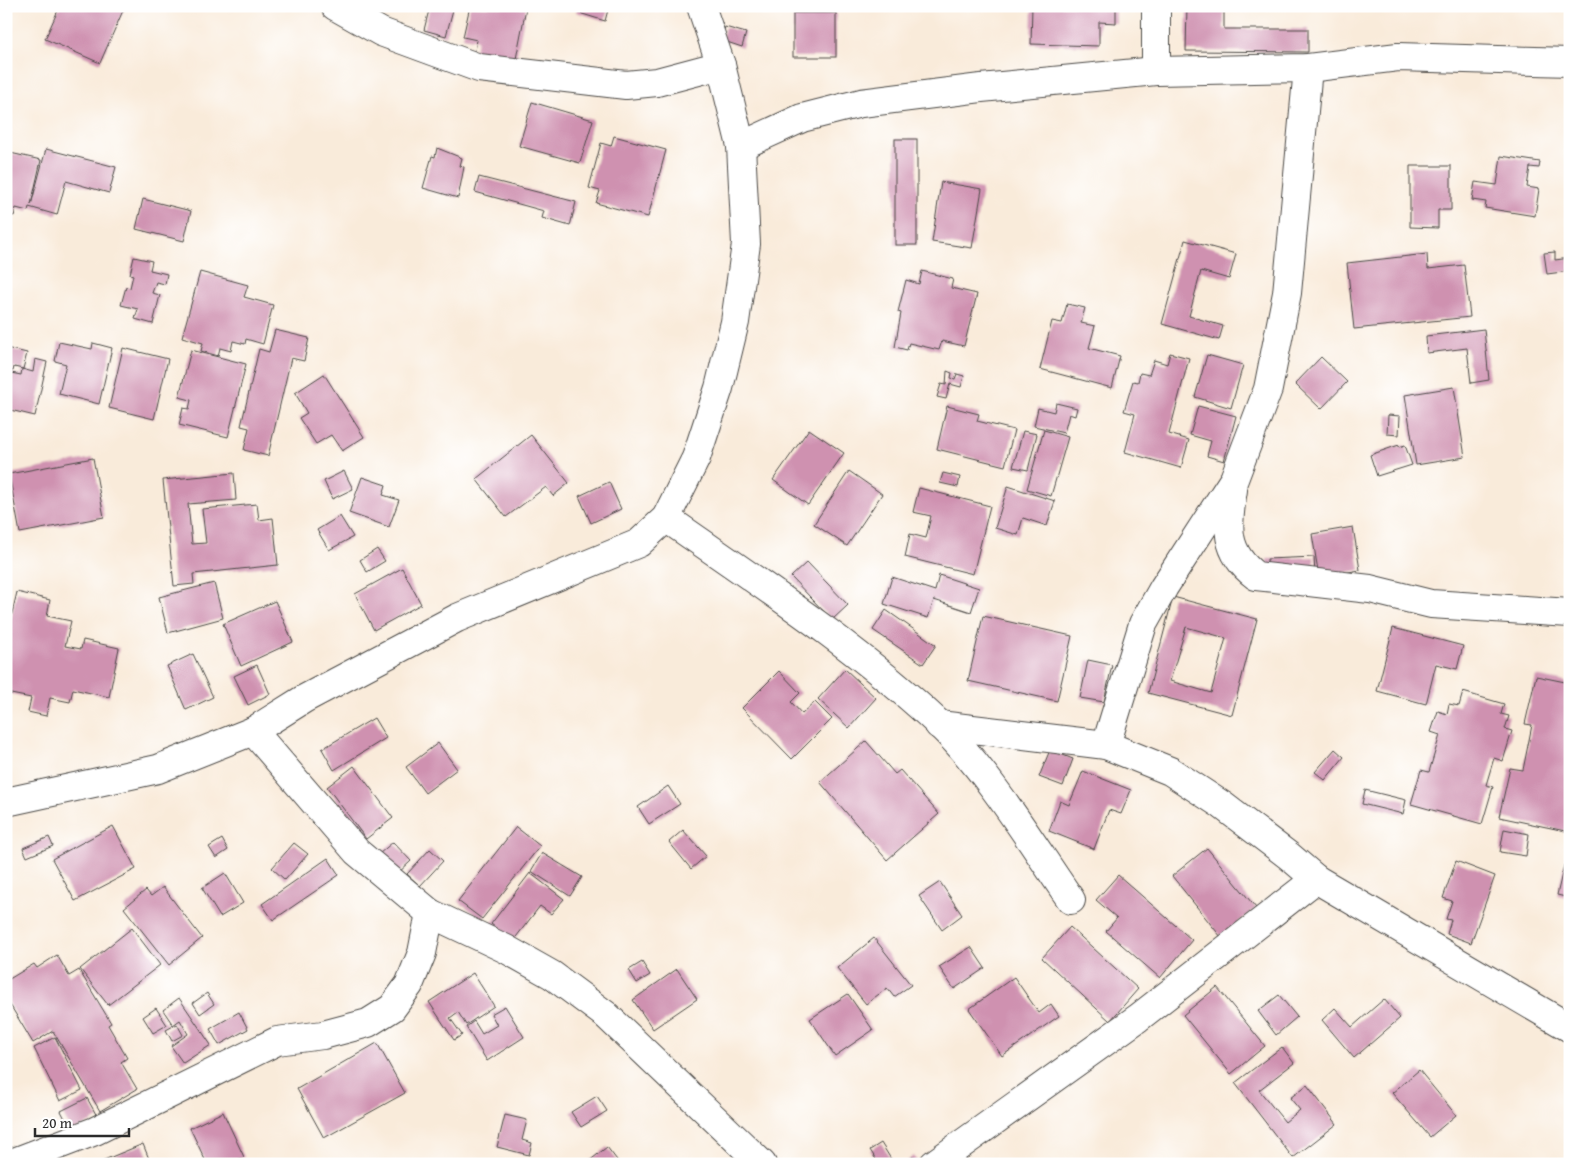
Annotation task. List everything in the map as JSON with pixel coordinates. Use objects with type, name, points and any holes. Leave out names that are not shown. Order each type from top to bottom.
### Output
[{"type":"street","points":[[335,6],[381,32],[479,68],[626,85],[657,82],[721,65]]},
{"type":"street","points":[[6,802],[158,769],[253,731],[304,699],[457,618],[639,543],[666,518],[696,458],[718,388],[735,322],[746,244],[741,146],[721,65],[701,6]]},
{"type":"street","points":[[1156,6],[1156,71]]},
{"type":"street","points":[[741,146],[802,118],[861,103],[981,88],[1156,71],[1308,68],[1398,57],[1570,62]]},
{"type":"street","points":[[1106,745],[1144,624],[1164,587],[1234,479],[1268,389],[1287,293],[1308,68]]},
{"type":"street","points":[[1234,479],[1228,525],[1231,542],[1242,566],[1256,576],[1370,589],[1431,604],[1570,613]]},
{"type":"street","points":[[666,518],[854,652],[940,725],[979,769],[1071,900]]},
{"type":"street","points":[[940,725],[1106,745],[1170,771],[1222,805],[1289,856],[1316,880],[1570,1028]]},
{"type":"street","points":[[253,731],[357,852],[430,913],[552,975],[606,1014],[762,1164]]},
{"type":"street","points":[[934,1164],[1138,1018],[1316,880]]},
{"type":"street","points":[[9,1164],[95,1131],[277,1041],[323,1035],[368,1023],[392,1008],[409,986],[422,954],[430,913]]},
{"type":"building","points":[[60,6],[125,6],[100,63],[45,39]]},
{"type":"building","points":[[430,6],[454,6],[446,36],[424,30]]},
{"type":"building","points":[[470,6],[526,8],[515,64],[474,56],[477,40],[463,37]]},
{"type":"building","points":[[578,6],[609,6],[605,21],[576,12]]},
{"type":"building","points":[[1032,6],[1116,6],[1116,23],[1099,22],[1099,46],[1031,44]]},
{"type":"building","points":[[1187,6],[1224,6],[1224,29],[1308,29],[1308,52],[1186,51]]},
{"type":"building","points":[[793,13],[836,13],[836,57],[793,57]]},
{"type":"building","points":[[725,27],[746,33],[742,47],[721,40]]},
{"type":"building","points":[[532,102],[593,120],[580,163],[519,146]]},
{"type":"building","points":[[614,136],[666,150],[648,217],[596,203],[600,191],[589,188],[601,143],[611,146]]},
{"type":"building","points":[[895,139],[917,139],[917,245],[895,245]]},
{"type":"building","points":[[437,148],[462,158],[460,166],[464,167],[458,198],[423,188],[432,156],[435,157]]},
{"type":"building","points":[[46,149],[116,167],[109,193],[66,181],[57,215],[29,207],[28,211],[16,208],[14,216],[6,214],[6,152],[41,160],[31,205]]},
{"type":"building","points":[[1501,156],[1540,162],[1539,168],[1530,167],[1527,187],[1539,189],[1535,216],[1485,208],[1486,202],[1472,200],[1475,182],[1497,185]]},
{"type":"building","points":[[1410,166],[1451,166],[1451,210],[1438,210],[1438,228],[1410,227]]},
{"type":"building","points":[[479,177],[576,202],[570,226],[542,218],[544,211],[475,192]]},
{"type":"building","points":[[941,182],[982,189],[972,248],[932,242]]},
{"type":"building","points":[[143,199],[191,211],[184,241],[136,229]]},
{"type":"building","points":[[1185,240],[1236,254],[1229,279],[1201,271],[1189,316],[1223,326],[1219,340],[1162,324]]},
{"type":"building","points":[[1555,252],[1555,260],[1570,258],[1570,271],[1547,274],[1544,253]]},
{"type":"building","points":[[1427,254],[1428,269],[1464,265],[1470,317],[1354,329],[1347,263]]},
{"type":"building","points":[[134,257],[152,261],[150,270],[167,274],[165,284],[156,282],[152,293],[160,295],[153,324],[135,319],[138,309],[121,305],[126,287],[130,288],[133,275],[130,274]]},
{"type":"building","points":[[922,271],[953,279],[951,288],[977,294],[964,346],[942,341],[939,350],[909,343],[907,350],[895,347],[901,313],[898,312],[906,280],[919,284]]},
{"type":"building","points":[[200,272],[248,285],[244,297],[273,305],[263,344],[246,339],[245,344],[233,341],[231,351],[220,348],[218,356],[201,351],[203,343],[182,337]]},
{"type":"building","points":[[1067,304],[1085,308],[1081,323],[1095,326],[1089,348],[1120,356],[1112,388],[1040,369],[1052,321],[1062,323]]},
{"type":"building","points":[[1484,329],[1489,380],[1471,383],[1467,348],[1427,353],[1426,336]]},
{"type":"building","points":[[275,330],[309,338],[304,361],[291,358],[268,456],[244,450],[249,428],[241,426],[259,349],[269,352]]},
{"type":"building","points":[[59,342],[92,349],[93,343],[112,348],[99,404],[59,394],[66,364],[55,361]]},
{"type":"building","points":[[6,348],[27,353],[23,369],[14,367],[13,371],[6,369]]},
{"type":"building","points":[[123,348],[168,359],[154,419],[109,408]]},
{"type":"building","points":[[191,350],[246,364],[228,437],[179,425],[183,408],[189,409],[191,400],[179,397]]},
{"type":"building","points":[[1170,353],[1189,358],[1169,434],[1189,440],[1181,468],[1125,452],[1135,414],[1124,411],[1133,381],[1138,382],[1140,373],[1149,375],[1154,360],[1167,364]]},
{"type":"building","points":[[1207,355],[1243,365],[1231,408],[1195,397]]},
{"type":"building","points":[[1321,357],[1347,382],[1321,409],[1295,384]]},
{"type":"building","points":[[35,359],[47,362],[35,416],[6,409],[6,372],[21,375],[22,369],[33,372]]},
{"type":"building","points":[[947,371],[952,373],[951,378],[955,379],[957,374],[964,376],[961,387],[950,384],[946,399],[937,397],[941,384],[946,385]]},
{"type":"building","points":[[324,374],[364,437],[342,451],[331,435],[316,444],[299,418],[307,413],[295,393]]},
{"type":"building","points":[[1454,387],[1465,457],[1416,465],[1405,395]]},
{"type":"building","points":[[1056,403],[1077,408],[1075,416],[1069,414],[1064,433],[1034,426],[1038,408],[1054,412]]},
{"type":"building","points":[[947,406],[979,414],[977,421],[1014,430],[1005,466],[937,449]]},
{"type":"building","points":[[1198,406],[1236,416],[1224,461],[1207,456],[1211,441],[1190,435]]},
{"type":"building","points":[[1388,415],[1400,416],[1399,435],[1387,434]]},
{"type":"building","points":[[809,429],[844,453],[808,505],[773,480]]},
{"type":"building","points":[[1044,430],[1068,437],[1051,496],[1027,489]]},
{"type":"building","points":[[1023,431],[1037,434],[1028,470],[1013,467]]},
{"type":"building","points":[[531,435],[569,483],[553,496],[546,487],[506,517],[476,479]]},
{"type":"building","points":[[1399,445],[1399,447],[1405,445],[1412,465],[1377,476],[1370,455]]},
{"type":"building","points":[[93,458],[104,517],[20,533],[9,474]]},
{"type":"building","points":[[344,471],[353,489],[332,499],[324,481]]},
{"type":"building","points":[[849,471],[882,494],[847,546],[814,524]]},
{"type":"building","points":[[234,473],[236,500],[188,504],[192,544],[206,543],[202,509],[257,504],[259,520],[273,518],[278,565],[193,574],[194,584],[174,586],[163,480]]},
{"type":"building","points":[[943,473],[960,477],[958,487],[940,483]]},
{"type":"building","points":[[362,477],[386,485],[383,495],[399,500],[389,527],[349,513]]},
{"type":"building","points":[[609,482],[621,509],[591,523],[579,496]]},
{"type":"building","points":[[1008,486],[1055,501],[1047,526],[1023,518],[1018,535],[995,528]]},
{"type":"building","points":[[919,488],[990,506],[973,574],[905,557],[910,534],[926,538],[931,516],[913,512]]},
{"type":"building","points":[[340,516],[353,537],[329,550],[317,530]]},
{"type":"building","points":[[1353,527],[1360,570],[1319,577],[1312,534]]},
{"type":"building","points":[[377,549],[385,561],[367,572],[360,560]]},
{"type":"building","points":[[1314,557],[1315,575],[1268,577],[1267,559]]},
{"type":"building","points":[[807,562],[848,605],[832,620],[791,577]]},
{"type":"building","points":[[402,568],[421,604],[374,630],[355,594]]},
{"type":"building","points":[[939,575],[979,588],[971,612],[934,600],[928,618],[884,604],[892,577],[935,591]]},
{"type":"building","points":[[214,583],[223,618],[168,633],[159,597]]},
{"type":"building","points":[[17,592],[50,600],[47,616],[71,621],[65,646],[81,649],[83,640],[119,648],[109,697],[73,689],[70,702],[50,698],[46,716],[28,712],[31,698],[6,693],[6,639]]},
{"type":"building","points":[[1173,597],[1257,619],[1232,715],[1148,693]],"holes":[[[1186,627],[1226,638],[1211,693],[1170,681]]]},
{"type":"building","points":[[275,601],[293,642],[241,666],[223,624]]},
{"type":"building","points":[[886,610],[936,645],[923,664],[873,630]]},
{"type":"building","points":[[983,616],[1072,636],[1057,701],[968,681]]},
{"type":"building","points":[[1393,628],[1463,646],[1457,669],[1436,664],[1426,704],[1377,691]]},
{"type":"building","points":[[193,654],[213,697],[186,710],[167,666]]},
{"type":"building","points":[[1088,660],[1112,665],[1104,702],[1080,698]]},
{"type":"building","points":[[257,665],[270,694],[248,705],[234,676]]},
{"type":"building","points":[[845,669],[876,698],[849,728],[818,699]]},
{"type":"building","points":[[779,671],[800,693],[791,702],[802,714],[815,702],[832,719],[792,759],[742,708]]},
{"type":"building","points":[[1536,676],[1570,683],[1570,832],[1499,817],[1510,768],[1523,770],[1532,725],[1525,724]]},
{"type":"building","points":[[1463,692],[1504,704],[1501,714],[1509,716],[1505,729],[1512,731],[1503,761],[1494,758],[1486,785],[1493,787],[1482,824],[1411,804],[1421,770],[1429,772],[1440,735],[1431,732],[1438,711],[1447,714],[1449,704],[1459,706]]},
{"type":"building","points":[[374,718],[386,738],[334,770],[322,749]]},
{"type":"building","points":[[866,741],[895,774],[900,770],[939,814],[887,860],[820,782]]},
{"type":"building","points":[[438,743],[457,769],[425,793],[406,767]]},
{"type":"building","points":[[1335,749],[1344,757],[1325,780],[1315,772]]},
{"type":"building","points":[[1050,750],[1073,759],[1063,786],[1039,777]]},
{"type":"building","points":[[354,766],[393,818],[366,839],[327,787]]},
{"type":"building","points":[[1083,771],[1131,790],[1121,814],[1109,810],[1094,849],[1049,831],[1060,801],[1069,805]]},
{"type":"building","points":[[668,786],[680,804],[649,824],[638,807]]},
{"type":"building","points":[[1365,790],[1406,800],[1403,814],[1362,804]]},
{"type":"building","points":[[113,826],[136,869],[75,901],[52,859]]},
{"type":"building","points":[[516,827],[540,846],[482,919],[458,901]]},
{"type":"building","points":[[1504,829],[1529,834],[1526,856],[1500,852]]},
{"type":"building","points":[[683,830],[706,856],[691,869],[669,842]]},
{"type":"building","points":[[49,837],[53,846],[27,857],[23,848]]},
{"type":"building","points":[[222,839],[228,850],[216,858],[209,847]]},
{"type":"building","points":[[393,842],[411,861],[397,874],[379,854]]},
{"type":"building","points":[[294,843],[308,854],[285,880],[272,868]]},
{"type":"building","points":[[1207,848],[1256,908],[1221,937],[1172,876]]},
{"type":"building","points":[[430,849],[443,861],[420,886],[407,874]]},
{"type":"building","points":[[542,853],[582,877],[570,896],[531,871]]},
{"type":"building","points":[[328,858],[339,875],[273,920],[262,904]]},
{"type":"building","points":[[1456,861],[1495,876],[1471,943],[1447,934],[1451,920],[1446,919],[1452,901],[1443,898]]},
{"type":"building","points":[[1564,865],[1570,866],[1570,898],[1557,895]]},
{"type":"building","points":[[225,873],[243,903],[220,917],[202,888]]},
{"type":"building","points":[[530,873],[564,899],[551,914],[540,906],[513,941],[491,924]]},
{"type":"building","points":[[1118,875],[1192,940],[1160,978],[1106,931],[1117,918],[1096,900]]},
{"type":"building","points":[[940,882],[962,915],[942,930],[919,896]]},
{"type":"building","points":[[163,887],[202,938],[169,965],[124,908],[146,890],[151,896]]},
{"type":"building","points":[[1070,927],[1138,989],[1110,1021],[1042,958]]},
{"type":"building","points":[[132,928],[160,965],[108,1005],[80,969]]},
{"type":"building","points":[[874,938],[911,985],[894,997],[887,988],[866,1004],[837,968]]},
{"type":"building","points":[[971,947],[985,968],[954,989],[939,967]]},
{"type":"building","points":[[57,955],[69,976],[79,970],[111,1023],[108,1025],[127,1058],[121,1062],[137,1089],[100,1111],[53,1031],[33,1043],[6,998],[6,981],[34,964],[37,968]]},
{"type":"building","points":[[642,962],[650,975],[637,983],[629,970]]},
{"type":"building","points":[[677,969],[697,999],[653,1029],[633,1000]]},
{"type":"building","points":[[473,973],[494,1006],[466,1025],[458,1012],[450,1018],[462,1035],[454,1040],[429,1002]]},
{"type":"building","points":[[1014,977],[1039,1013],[1051,1004],[1059,1016],[1002,1056],[969,1009]]},
{"type":"building","points":[[1217,987],[1265,1046],[1231,1074],[1183,1015]]},
{"type":"building","points":[[207,993],[214,1004],[200,1014],[193,1003]]},
{"type":"building","points":[[848,994],[873,1030],[835,1056],[810,1019]]},
{"type":"building","points":[[1279,995],[1297,1017],[1276,1035],[1258,1011]]},
{"type":"building","points":[[179,998],[211,1045],[183,1063],[171,1046],[188,1034],[180,1020],[173,1025],[163,1010]]},
{"type":"building","points":[[1384,999],[1400,1018],[1354,1058],[1322,1020],[1335,1008],[1352,1027]]},
{"type":"building","points":[[505,1006],[524,1037],[487,1061],[466,1027],[474,1021],[482,1034],[497,1025],[491,1014]]},
{"type":"building","points":[[156,1008],[167,1025],[153,1033],[143,1017]]},
{"type":"building","points":[[239,1012],[248,1029],[219,1045],[210,1029]]},
{"type":"building","points":[[177,1024],[183,1035],[172,1041],[166,1030]]},
{"type":"building","points":[[55,1037],[82,1090],[60,1101],[34,1048]]},
{"type":"building","points":[[377,1043],[405,1093],[324,1138],[297,1089]]},
{"type":"building","points":[[1282,1047],[1294,1063],[1259,1090],[1285,1122],[1300,1110],[1290,1098],[1307,1085],[1337,1124],[1293,1158],[1235,1083]]},
{"type":"building","points":[[1419,1070],[1456,1115],[1430,1137],[1392,1093]]},
{"type":"building","points":[[597,1096],[607,1111],[581,1127],[571,1112]]},
{"type":"building","points":[[87,1098],[98,1118],[72,1132],[61,1111]]},
{"type":"building","points":[[223,1112],[244,1157],[229,1164],[207,1164],[190,1128]]},
{"type":"building","points":[[505,1115],[527,1120],[522,1140],[532,1143],[529,1155],[497,1147]]},
{"type":"building","points":[[881,1143],[894,1164],[879,1164],[870,1150]]},
{"type":"building","points":[[143,1144],[151,1164],[106,1164],[104,1160]]},
{"type":"building","points":[[607,1147],[620,1164],[589,1164],[588,1162]]},
{"type":"building","points":[[914,1156],[918,1164],[903,1164]]}]
